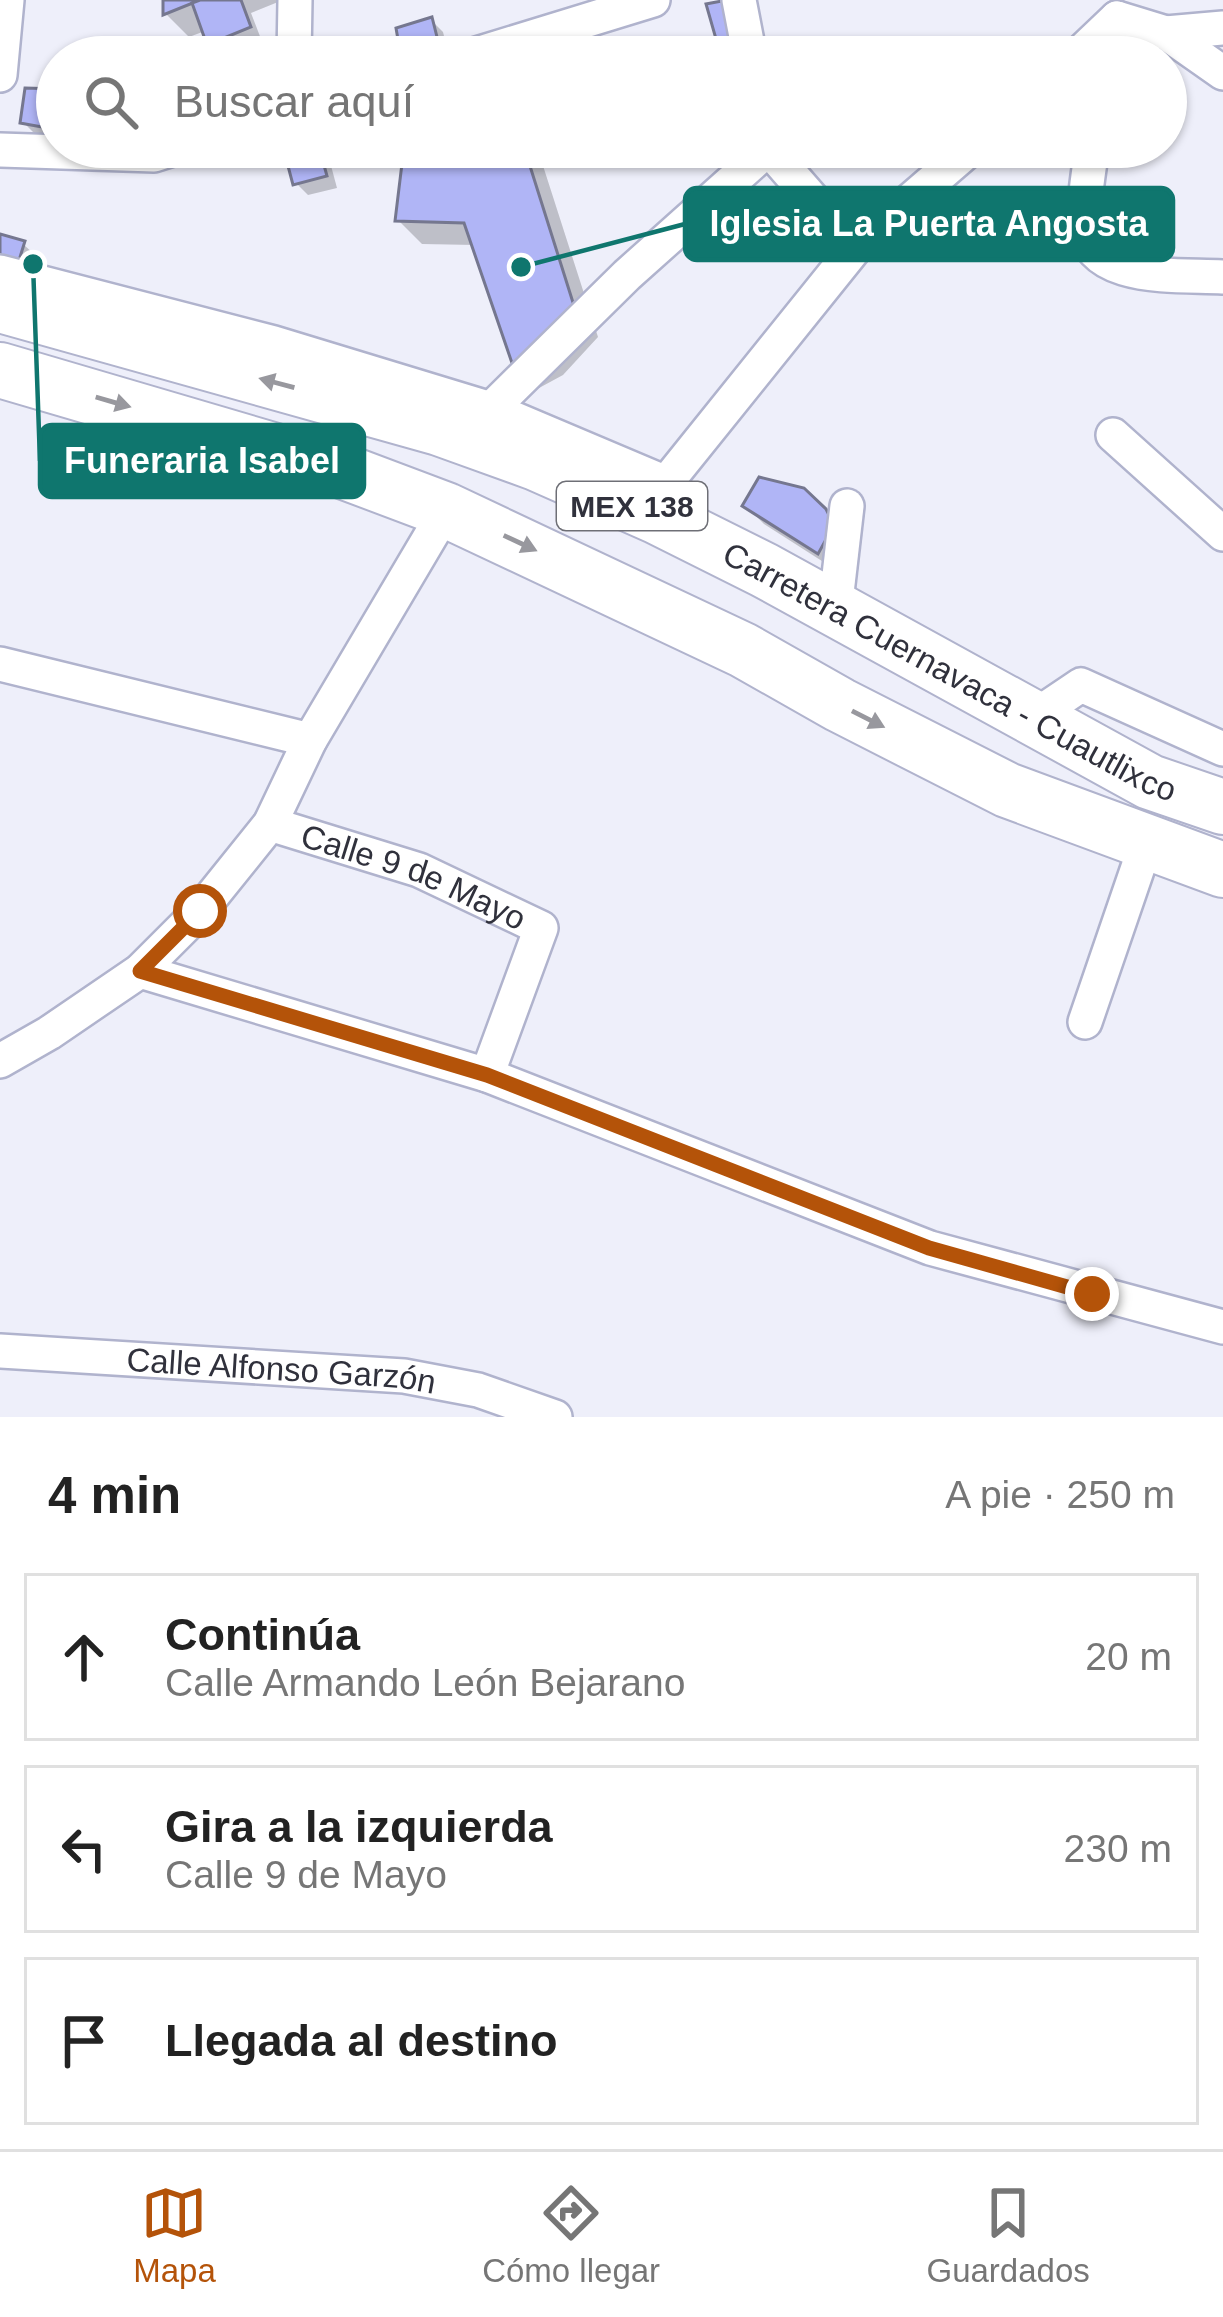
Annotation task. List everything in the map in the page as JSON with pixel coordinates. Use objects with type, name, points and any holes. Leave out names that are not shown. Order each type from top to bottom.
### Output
[{"type":"main road","name":"Carretera Cuernavaca - Cuautlixco","points":[[0,305],[495,447],[658,517],[1150,782],[1223,807]]},
{"type":"main road","name":"Carretera Cuernavaca - Cuautlixco","points":[[0,370],[337,469],[446,510],[743,650],[1007,790],[1223,870]]},
{"type":"street","points":[[0,76],[7,0]]},
{"type":"street","points":[[295,36],[296,0]]},
{"type":"street","points":[[536,36],[653,0]]},
{"type":"street","points":[[739,0],[746,36]]},
{"type":"street","points":[[1106,27],[1166,33],[1223,28]]},
{"type":"street","points":[[1166,33],[1170,36]]},
{"type":"street","points":[[1187,48],[1223,73]]},
{"type":"street","points":[[0,150],[36,151]]},
{"type":"street","points":[[491,409],[627,274],[746,168]]},
{"type":"street","points":[[786,168],[856,248]]},
{"type":"street","points":[[0,272],[274,343],[491,409],[666,483],[856,248],[948,168]]},
{"type":"street","points":[[1090,168],[1083,226],[1092,251],[1114,268],[1223,277]]},
{"type":"street","points":[[1113,435],[1223,534]]},
{"type":"street","points":[[836,610],[848,506]]},
{"type":"street","points":[[0,1061],[140,971],[200,911],[270,824],[310,740],[446,510]]},
{"type":"street","points":[[0,664],[310,740]]},
{"type":"street","points":[[1032,718],[1081,685],[1223,749]]},
{"type":"street","name":"Calle 9 de Mayo","points":[[270,824],[419,870],[542,928],[487,1075]]},
{"type":"street","points":[[1085,1022],[1147,844]]},
{"type":"street","points":[[140,971],[487,1075],[929,1248],[1223,1327]]},
{"type":"street","name":"Calle Alfonso Garzón","points":[[0,1351],[404,1376],[478,1390],[556,1417]]},
{"type":"building","points":[[163,0],[200,0],[163,15]]},
{"type":"building","points":[[241,0],[251,27],[229,36],[204,36],[192,3]]},
{"type":"building","points":[[727,0],[737,36],[715,36],[706,4]]},
{"type":"building","points":[[432,17],[437,36],[397,36],[396,28]]},
{"type":"building","points":[[25,88],[36,88],[36,126],[20,123]]},
{"type":"building","points":[[289,168],[325,168],[327,176],[293,185]]},
{"type":"building","points":[[401,168],[531,168],[576,312],[513,366],[464,223],[395,221]]},
{"type":"building","points":[[0,234],[25,241],[16,270],[0,265]]},
{"type":"building","points":[[759,477],[804,488],[826,509],[834,525],[818,554],[742,506]]},
{"type":"place","name":"Funeraria Isabel","points":[[33,264]]},
{"type":"place","name":"Iglesia La Puerta Angosta","points":[[521,267]]},
{"type":"route","points":[[200,911],[140,971],[487,1075],[929,1248],[1092,1294]]}]
